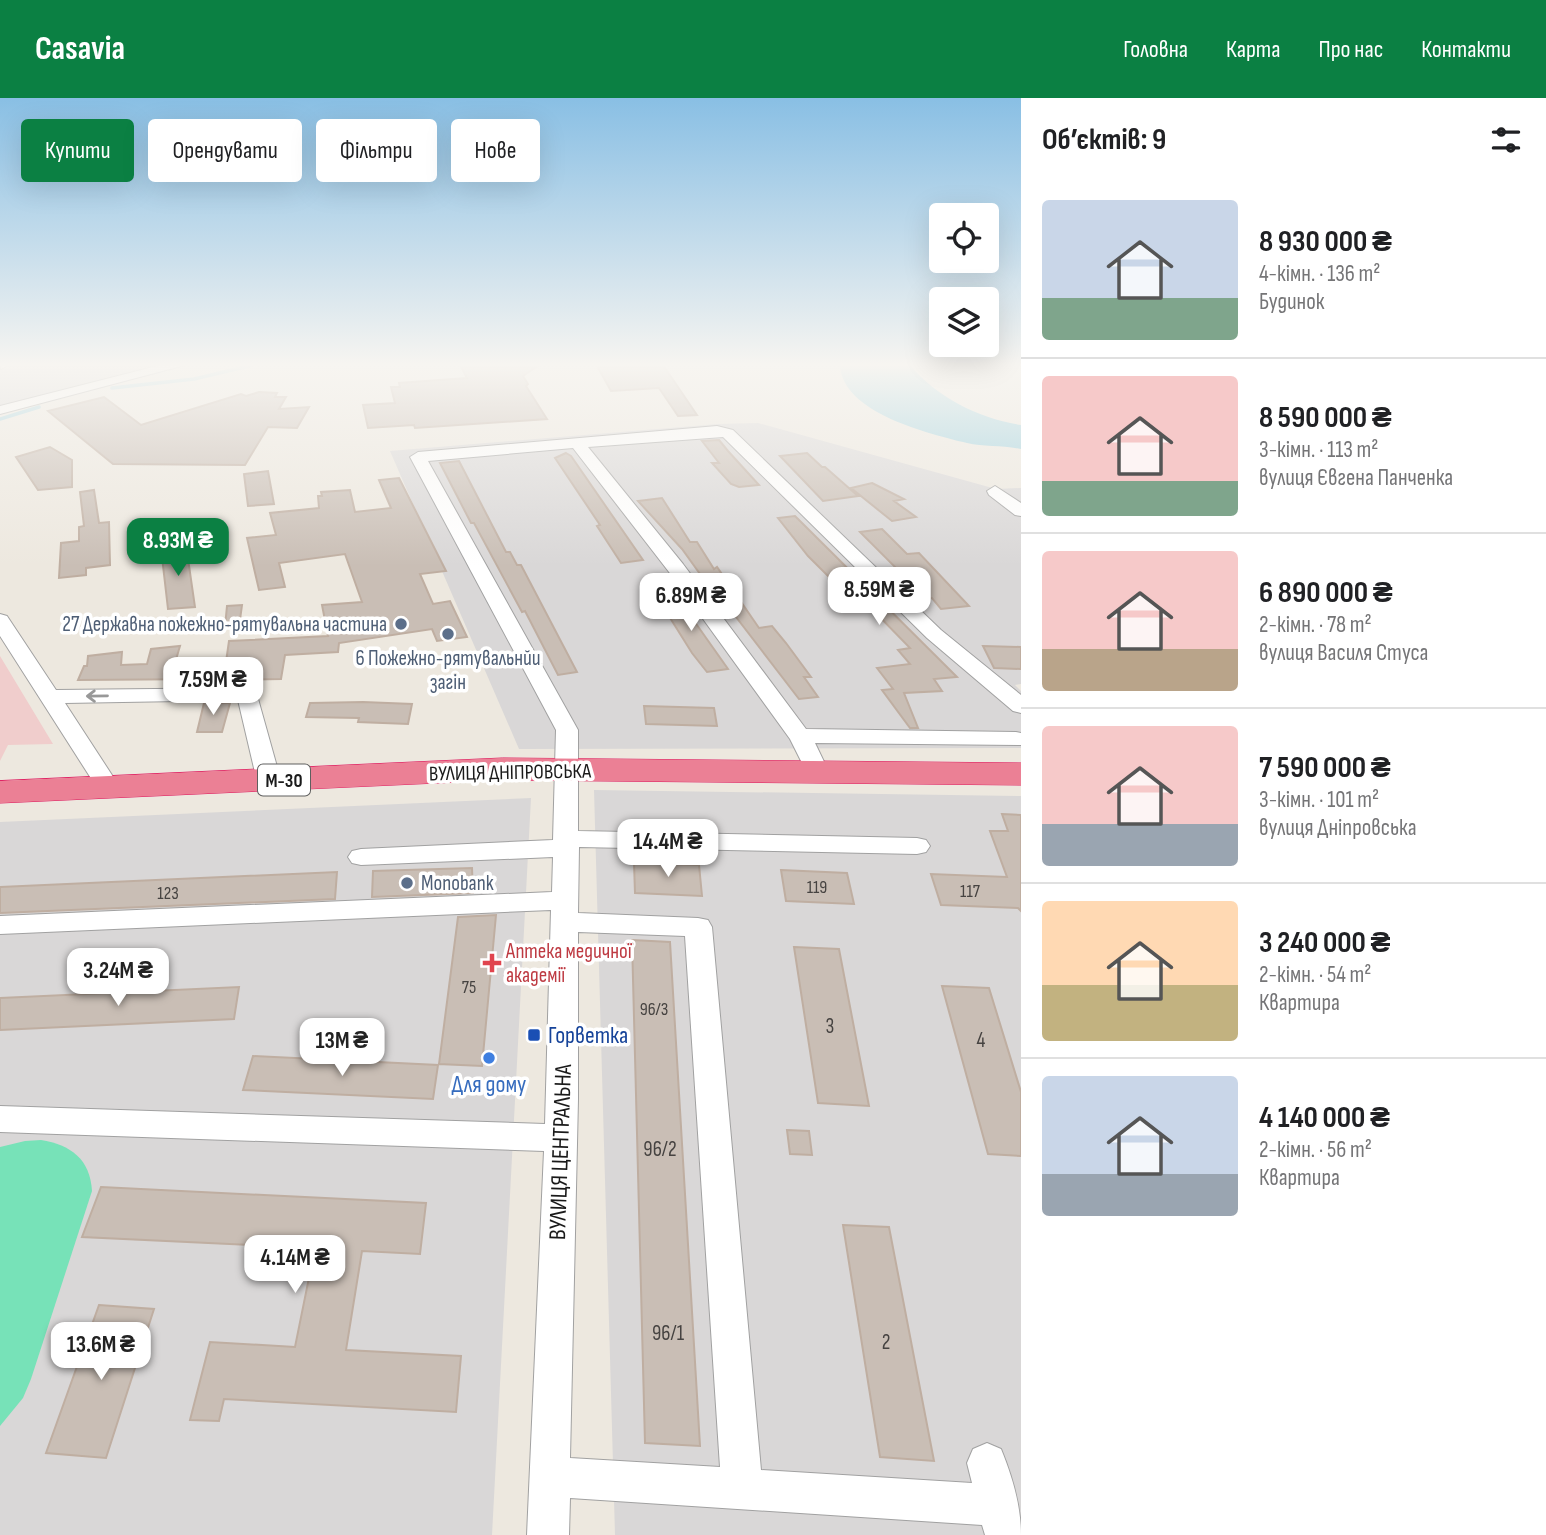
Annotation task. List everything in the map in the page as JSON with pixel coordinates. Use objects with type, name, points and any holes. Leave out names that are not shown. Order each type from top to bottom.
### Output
[{"type":"highway","name":"ВУЛИЦЯ ДНІПРОВСЬКА","points":[[0,792],[503,769],[1021,774]]},
{"type":"street","points":[[577,443],[705,432]]},
{"type":"street","points":[[723,432],[728,433],[934,634],[1021,706]]},
{"type":"street","points":[[577,443],[676,568],[799,736],[810,752],[817,772]]},
{"type":"street","name":"ВУЛИЦЯ ЦЕНТРАЛЬНА","points":[[548,1535],[561,1138],[567,730],[418,457],[577,443]]},
{"type":"street","points":[[995,491],[1021,511]]},
{"type":"street","points":[[0,621],[109,789]]},
{"type":"street","points":[[50,697],[247,694],[269,781]]},
{"type":"street","points":[[799,736],[1016,739]]},
{"type":"street","points":[[361,857],[567,844],[917,846]]},
{"type":"street","points":[[0,925],[566,911],[698,927],[743,1490]]},
{"type":"street","points":[[0,1119],[561,1138]]},
{"type":"street","points":[[550,1478],[743,1490],[1002,1520],[987,1463]]},
{"type":"shaded area","points":[[620,432],[791,432],[996,489],[1021,488],[1021,684],[1015,685],[1021,691],[1021,748],[519,749],[390,451]]},
{"type":"shaded area","points":[[0,656],[53,744],[8,745],[0,761]]},
{"type":"shaded area","points":[[594,790],[1021,796],[1021,1535],[615,1535]]},
{"type":"shaded area","points":[[531,798],[492,1535],[0,1535],[0,822]]},
{"type":"green space","points":[[41,1140],[52,1142],[77,1155],[87,1170],[92,1191],[31,1379],[23,1398],[0,1426],[0,1147]]},
{"type":"water","points":[[926,432],[1021,432],[1021,449],[967,443]]},
{"type":"building","points":[[74,432],[265,432],[245,465],[113,464]]},
{"type":"building","points":[[719,440],[759,485],[739,487],[731,484],[712,463],[719,463],[702,441]]},
{"type":"building","points":[[50,447],[72,460],[72,487],[38,490],[16,457]]},
{"type":"building","points":[[566,453],[571,456],[643,560],[621,563],[597,526],[600,525],[555,458]]},
{"type":"building","points":[[807,453],[858,496],[823,501],[780,456]]},
{"type":"building","points":[[459,461],[506,552],[510,552],[517,565],[521,565],[577,672],[558,675],[525,611],[522,612],[474,523],[471,523],[440,463]]},
{"type":"building","points":[[268,471],[274,504],[248,506],[244,474]]},
{"type":"building","points":[[399,478],[446,571],[420,574],[433,604],[450,601],[467,637],[437,641],[432,629],[339,643],[338,652],[285,655],[281,679],[236,680],[235,686],[210,686],[212,679],[78,680],[84,666],[87,666],[88,656],[122,652],[121,665],[147,664],[151,649],[180,646],[175,663],[226,662],[229,641],[328,636],[322,605],[362,602],[345,554],[279,563],[285,587],[259,590],[247,538],[276,535],[270,513],[319,508],[318,496],[322,496],[321,492],[350,490],[355,512],[391,508],[379,480]]},
{"type":"building","points":[[872,483],[904,499],[894,501],[916,517],[892,521],[851,488]]},
{"type":"building","points":[[94,490],[99,523],[109,522],[110,565],[86,568],[86,575],[59,578],[61,543],[79,541],[79,527],[84,526],[80,492]]},
{"type":"building","points":[[662,498],[690,542],[697,542],[759,628],[772,626],[786,643],[811,677],[804,677],[818,697],[799,699],[726,604],[723,606],[682,549],[638,501]]},
{"type":"building","points":[[795,516],[957,677],[934,679],[942,691],[904,693],[918,728],[910,728],[882,690],[893,689],[877,668],[910,664],[898,650],[910,648],[870,607],[875,602],[862,604],[846,587],[840,588],[808,556],[778,518]]},
{"type":"building","points":[[882,529],[907,554],[919,553],[969,606],[941,609],[932,598],[927,599],[860,532]]},
{"type":"building","points":[[186,545],[195,607],[168,609],[161,548]]},
{"type":"building","points":[[670,590],[728,669],[707,672],[692,653],[667,613],[655,600]]},
{"type":"building","points":[[242,605],[239,627],[225,627],[227,606]]},
{"type":"building","points":[[983,646],[1021,647],[1021,669],[994,668]]},
{"type":"building","points":[[204,703],[230,703],[222,732],[197,732]]},
{"type":"building","points":[[310,703],[412,704],[408,724],[358,722],[359,718],[306,717]]},
{"type":"building","points":[[644,706],[714,708],[717,726],[646,724]]},
{"type":"building","points":[[1002,814],[1021,815],[1021,911],[1018,908],[941,905],[931,874],[1007,877],[990,831],[1008,831]]},
{"type":"building","points":[[634,863],[699,865],[702,896],[635,893]]},
{"type":"building","points":[[472,868],[473,893],[372,897],[373,871]]},
{"type":"building","points":[[781,870],[847,873],[854,904],[786,901]]},
{"type":"building","points":[[337,872],[335,899],[0,913],[0,887]]},
{"type":"building","points":[[496,915],[482,1066],[439,1064],[458,917]]},
{"type":"building","points":[[632,940],[670,942],[700,1446],[645,1443]]},
{"type":"building","points":[[794,947],[839,949],[869,1106],[818,1103]]},
{"type":"building","points":[[942,986],[989,988],[1021,1092],[1021,1156],[988,1154]]},
{"type":"building","points":[[239,987],[234,1019],[0,1030],[0,998]]},
{"type":"building","points":[[253,1056],[438,1065],[433,1099],[243,1090]]},
{"type":"building","points":[[787,1130],[809,1131],[812,1155],[790,1154]]},
{"type":"building","points":[[101,1187],[426,1203],[420,1254],[362,1251],[346,1350],[461,1356],[456,1412],[224,1399],[219,1421],[190,1420],[210,1342],[295,1347],[315,1248],[82,1237]]},
{"type":"building","points":[[843,1225],[889,1227],[934,1461],[880,1457]]},
{"type":"building","points":[[99,1305],[154,1309],[106,1458],[46,1453]]},
{"type":"place","name":"27 Державна пожежно-рятувальна частина","points":[[401,624]]},
{"type":"place","name":"6 Пожежно-рятувальнйи загін","points":[[448,634]]},
{"type":"place","name":"Monobank","points":[[407,883]]},
{"type":"place","name":"Аптека медичної академії","points":[[492,963]]},
{"type":"place","name":"Горветка","points":[[534,1035]]},
{"type":"place","name":"Для дому","points":[[489,1058]]}]
